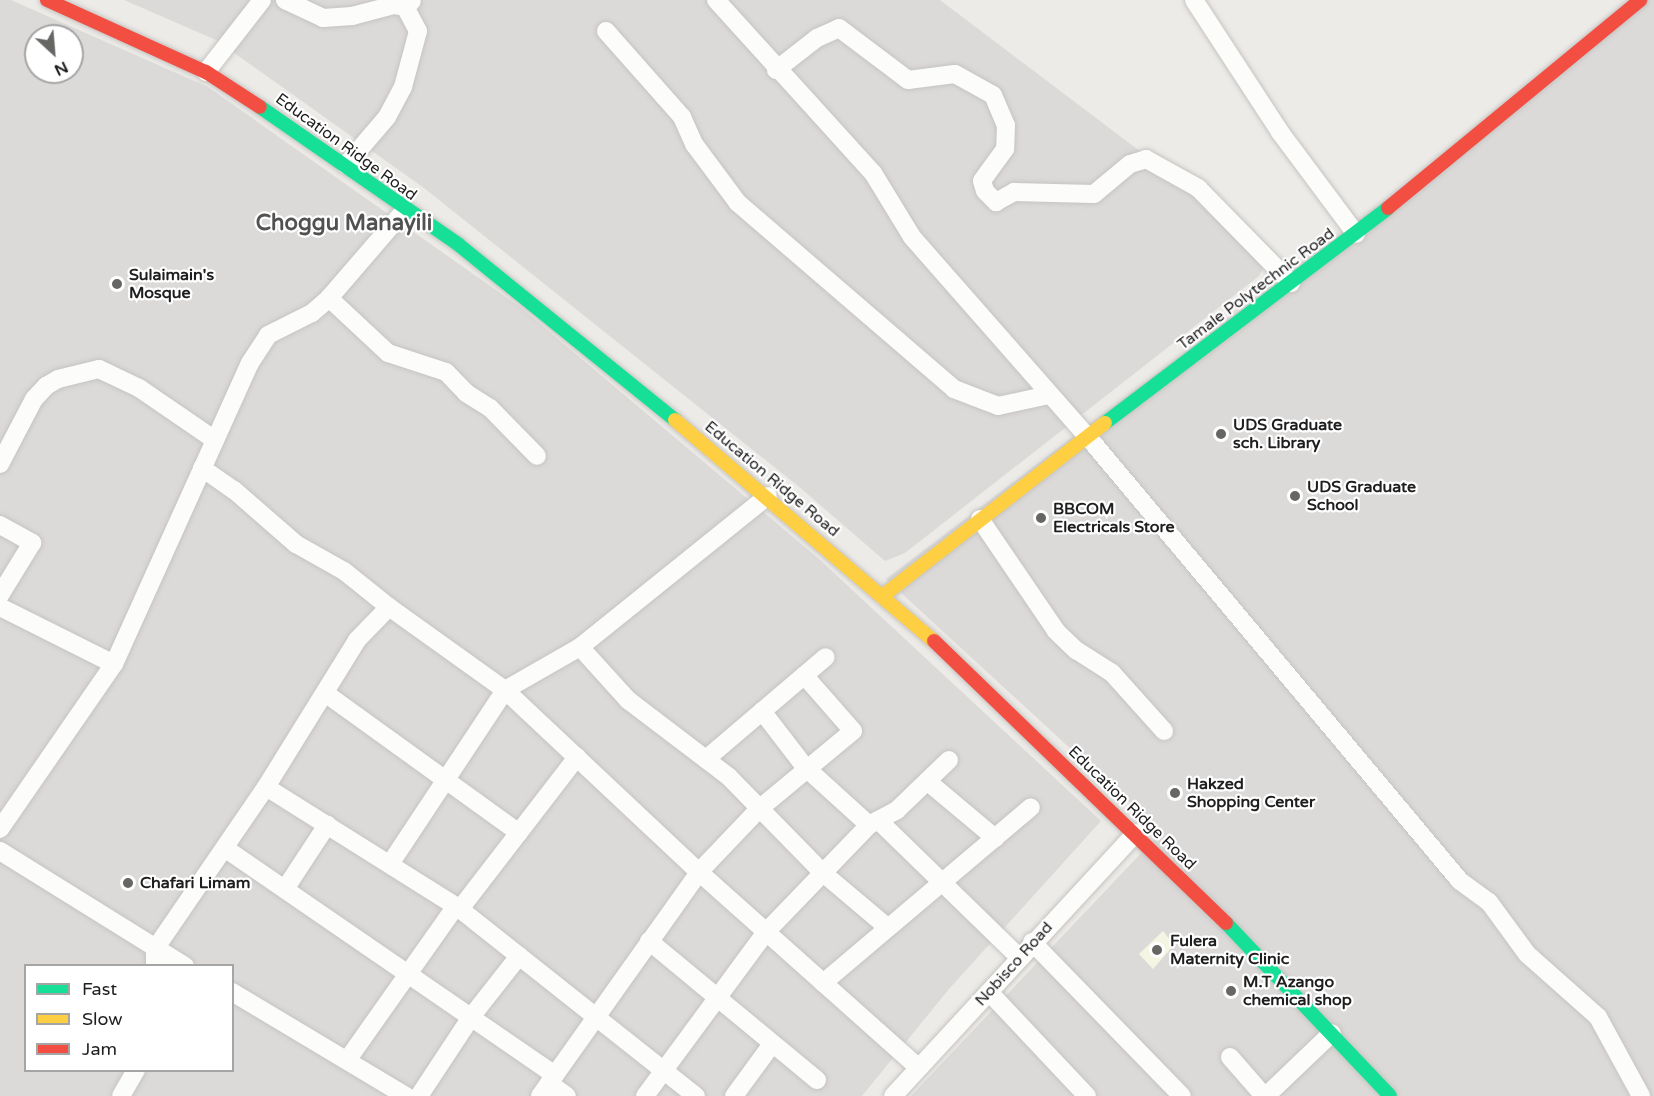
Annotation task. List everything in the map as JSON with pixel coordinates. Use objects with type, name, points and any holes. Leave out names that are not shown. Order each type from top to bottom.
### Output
[{"type":"main road","name":"Education Ridge Road","points":[[47,0],[206,72],[346,165],[405,210],[459,245],[564,328],[768,496],[963,666],[1136,833],[1332,1033],[1390,1096]]},
{"type":"main road","name":"Tamale Polytechnic Road","points":[[884,595],[980,519],[1356,234],[1640,0]]},
{"type":"street","points":[[206,72],[262,0]]},
{"type":"street","points":[[285,0],[323,18],[352,16],[409,3],[418,31],[403,87],[387,117],[346,165]]},
{"type":"street","points":[[716,0],[776,70],[873,173],[912,237],[1088,437],[1460,881],[1489,902],[1527,954],[1598,1017],[1641,1096]]},
{"type":"street","points":[[1194,0],[1280,132],[1356,234]]},
{"type":"street","points":[[776,70],[817,39],[839,28],[908,80],[955,74],[993,95],[1006,125],[1005,149],[982,180],[985,191],[996,201],[1014,192],[1094,194],[1130,164],[1146,159],[1198,189],[1291,283]]},
{"type":"street","points":[[606,31],[682,117],[694,144],[738,202],[954,389],[998,406],[1049,395]]},
{"type":"street","points":[[0,829],[114,664],[250,363],[268,335],[312,313],[329,298],[405,210]]},
{"type":"street","points":[[329,298],[388,353],[446,372],[466,393],[490,408],[537,456]]},
{"type":"street","points":[[0,464],[34,399],[45,386],[58,379],[99,369],[139,388],[215,440]]},
{"type":"street","points":[[202,468],[234,490],[296,544],[344,571],[389,607],[505,690],[699,872],[918,1067]]},
{"type":"street","points":[[390,864],[448,780],[505,690],[580,647],[768,496]]},
{"type":"street","points":[[980,519],[1056,631],[1076,650],[1112,673],[1164,732]]},
{"type":"street","points":[[0,525],[32,543],[0,595]]},
{"type":"street","points":[[0,607],[114,664]]},
{"type":"street","points":[[155,957],[266,787],[357,640],[389,607]]},
{"type":"street","points":[[580,647],[628,700],[706,759],[823,873],[887,927]]},
{"type":"street","points":[[706,759],[826,657]]},
{"type":"street","points":[[548,1085],[699,872],[759,809],[805,767],[853,730],[804,675]]},
{"type":"street","points":[[325,693],[519,833]]},
{"type":"street","points":[[762,711],[805,767],[873,822],[1019,957]]},
{"type":"street","points":[[348,1059],[458,908],[577,757]]},
{"type":"street","points":[[645,1096],[766,932],[873,822],[897,810],[949,759]]},
{"type":"street","points":[[927,781],[995,838]]},
{"type":"street","points":[[266,787],[458,908],[597,1014],[611,1031],[696,1096]]},
{"type":"street","points":[[823,983],[1031,807]]},
{"type":"street","points":[[285,889],[327,825]]},
{"type":"street","name":"Nobisco Road","points":[[893,1096],[1032,942],[1136,833]]},
{"type":"street","points":[[226,849],[471,1017],[548,1085],[567,1096]]},
{"type":"street","points":[[0,851],[155,957],[178,964]]},
{"type":"street","points":[[649,941],[818,1080]]},
{"type":"street","points":[[1032,942],[1182,1096]]},
{"type":"street","points":[[419,1096],[471,1017],[519,956]]},
{"type":"street","points":[[988,992],[1087,1096]]},
{"type":"street","points":[[234,993],[348,1059],[406,1096]]},
{"type":"street","points":[[1230,1057],[1265,1096],[1332,1033]]},
{"type":"street","points":[[734,1096],[772,1044]]},
{"type":"street","points":[[121,1096],[135,1072]]},
{"type":"shaded area","points":[[0,0],[11,0],[65,24],[24,24],[24,84],[84,84],[84,32],[208,87],[520,307],[819,559],[1101,821],[949,989],[862,1096],[0,1096]]},
{"type":"shaded area","points":[[124,0],[940,0],[1272,251],[1259,276],[905,553],[885,561],[798,486],[424,188],[216,40]]},
{"type":"shaded area","points":[[1649,0],[1654,0],[1654,1096],[911,1096],[1161,832],[886,579]]},
{"type":"shaded area","points":[[1298,326],[1338,369],[1325,400],[1271,449],[1228,407]]},
{"type":"shaded area","name":"Fulera Maternity Clinic","points":[[1163,931],[1174,945],[1153,969],[1139,954]]},
{"type":"traffic: fast","points":[[260,107],[459,245],[675,420]]},
{"type":"traffic: fast","points":[[1105,423],[1388,208]]},
{"type":"traffic: fast","points":[[1226,923],[1390,1096]]},
{"type":"traffic: slow","points":[[675,420],[934,641]]},
{"type":"traffic: slow","points":[[884,595],[1105,423]]},
{"type":"traffic: jam","points":[[47,0],[206,72],[260,107]]},
{"type":"traffic: jam","points":[[1388,208],[1640,0]]},
{"type":"traffic: jam","points":[[934,641],[1226,923]]},
{"type":"place","name":"Sulaimain's Mosque","points":[[117,284]]},
{"type":"place","name":"UDS Graduate sch. Library","points":[[1221,434]]},
{"type":"place","name":"UDS Graduate School","points":[[1295,496]]},
{"type":"place","name":"BBCOM Electricals Store","points":[[1041,518]]},
{"type":"place","name":"Hakzed Shopping Center","points":[[1175,793]]},
{"type":"place","name":"Chafari Limam","points":[[128,883]]},
{"type":"place","name":"Fulera Maternity Clinic","points":[[1157,950]]},
{"type":"place","name":"M.T Azango chemical shop","points":[[1231,991]]},
{"type":"district","name":"Choggu Manayili","points":[[344,224]]}]
